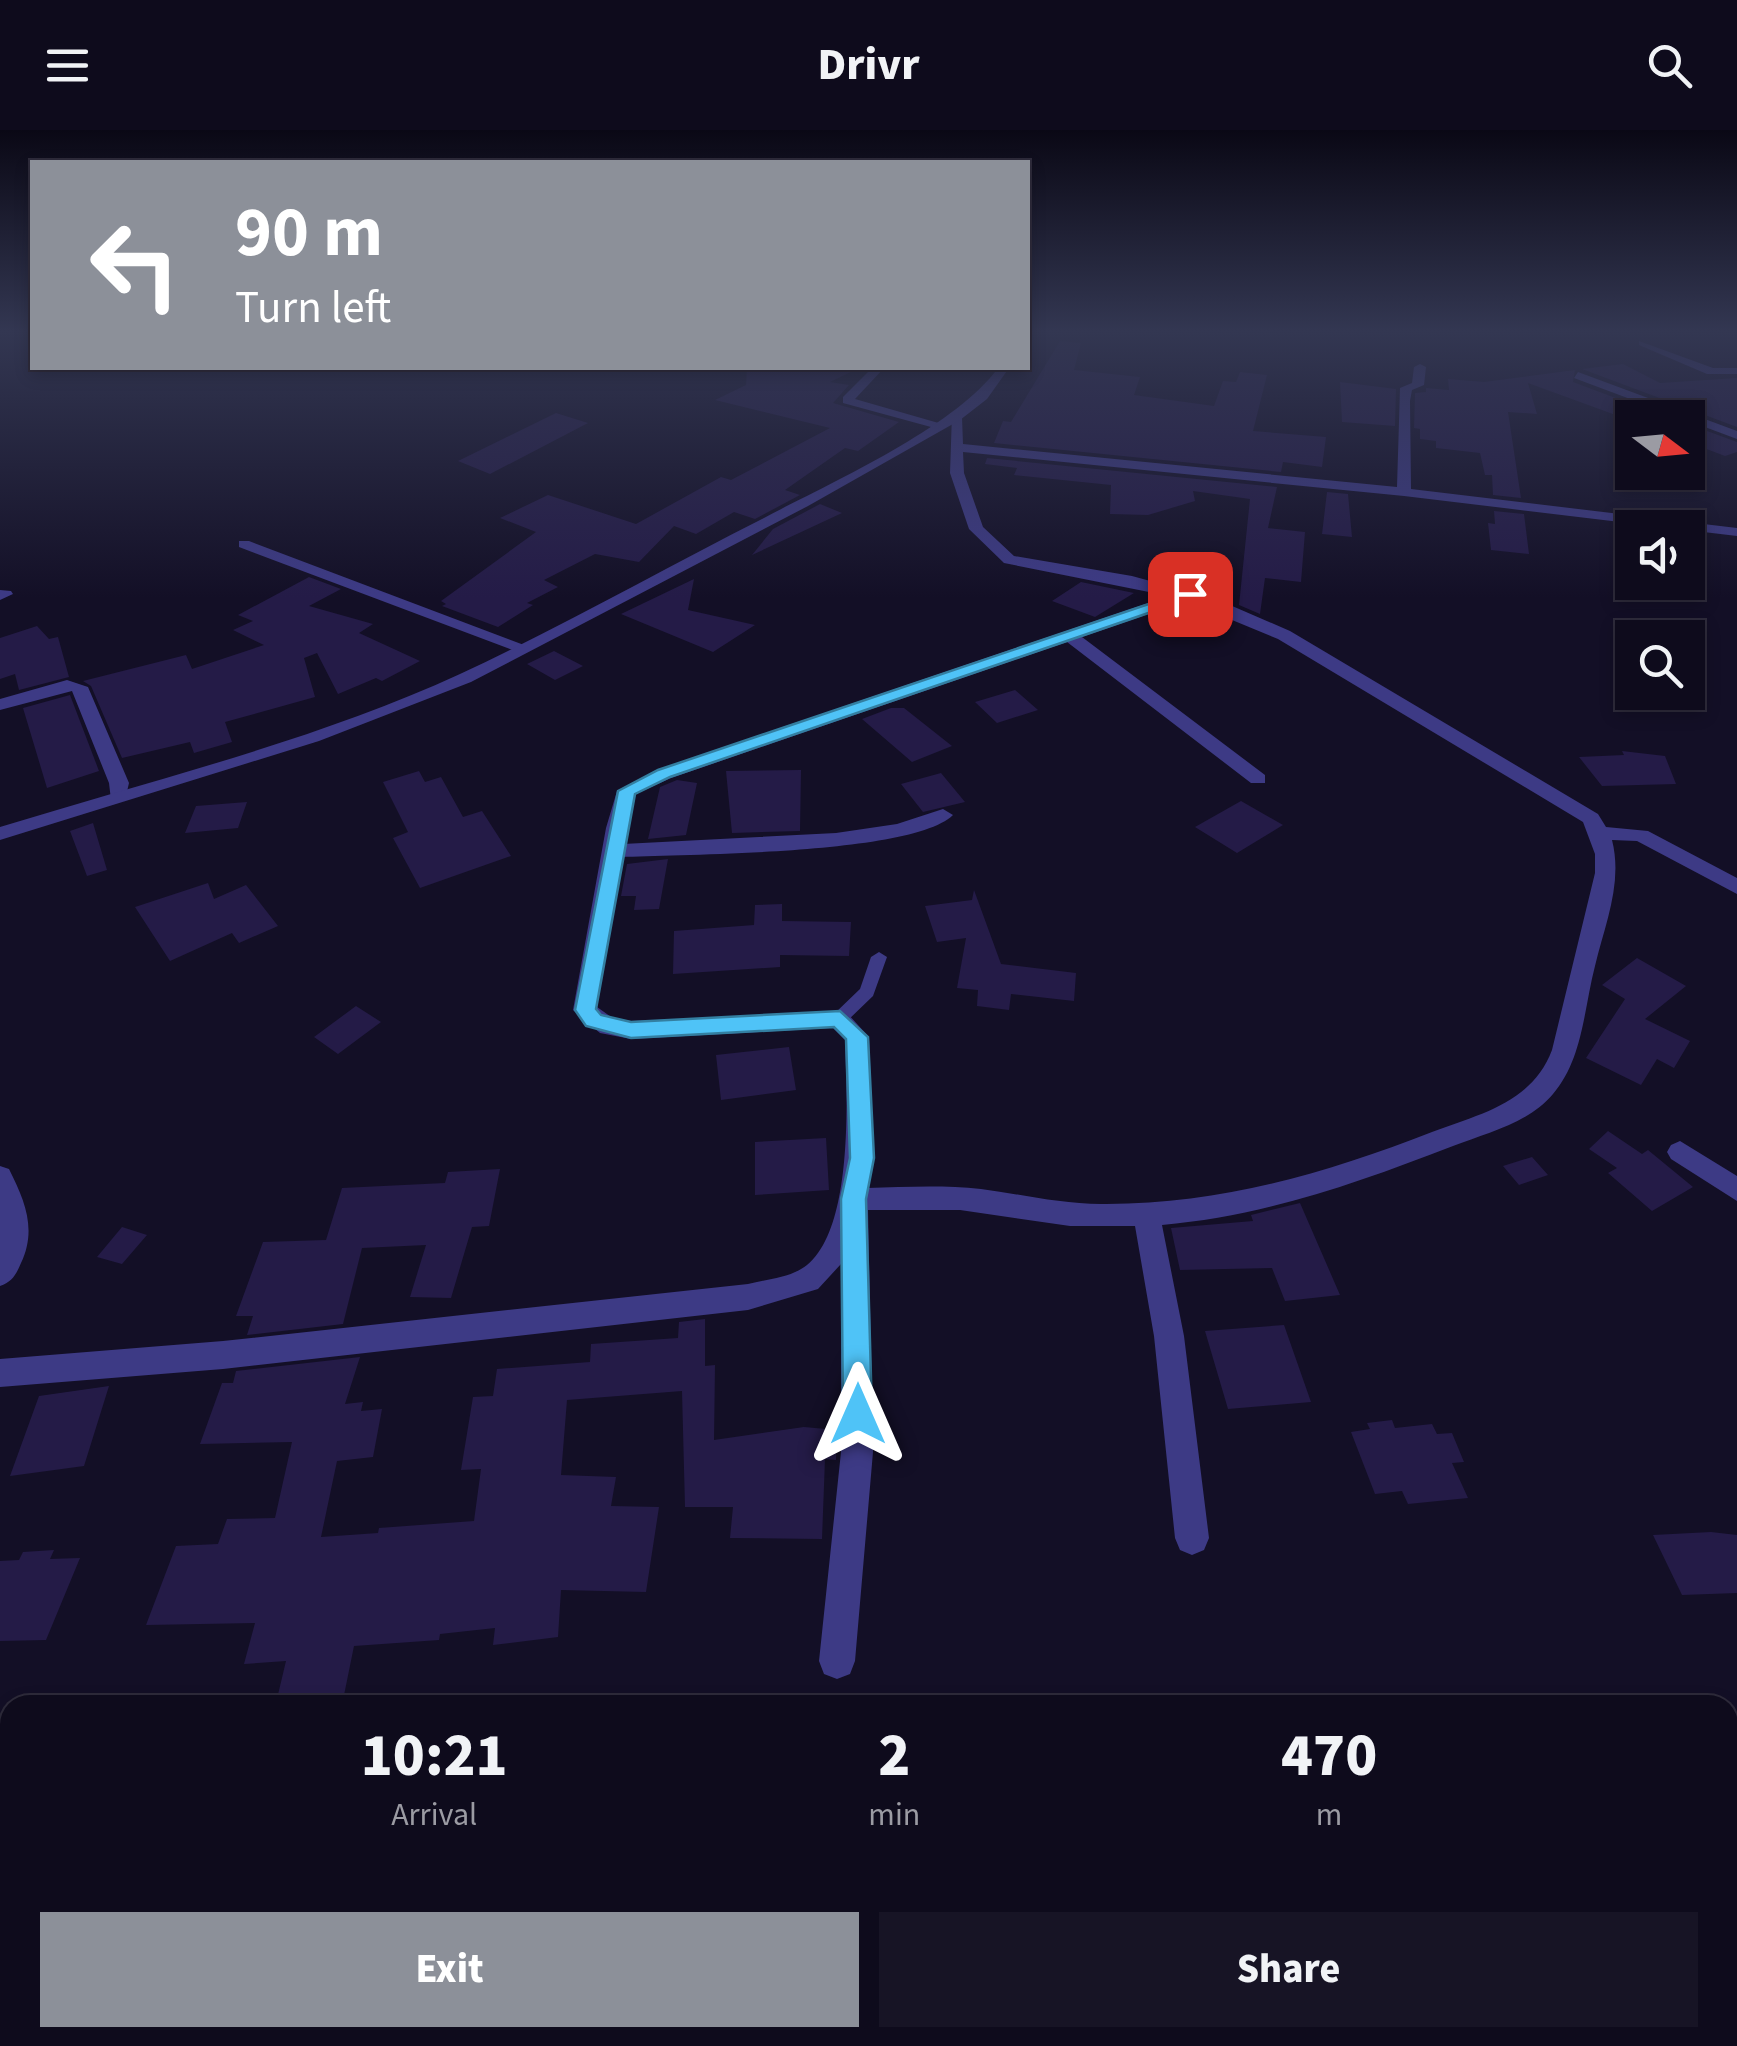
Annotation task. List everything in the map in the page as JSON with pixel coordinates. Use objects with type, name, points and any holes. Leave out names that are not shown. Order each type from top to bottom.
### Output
[{"type":"street","points":[[912,418],[938,426]]},
{"type":"street","points":[[0,834],[312,737],[464,678],[955,418]]},
{"type":"street","points":[[956,418],[957,473],[976,530],[1008,560],[1190,594],[1284,635],[1580,810],[1602,832],[1640,835],[1737,887]]},
{"type":"street","points":[[1404,418],[1404,492]]},
{"type":"street","points":[[1696,418],[1737,435]]},
{"type":"street","points":[[1709,423],[1730,418]]},
{"type":"street","points":[[955,447],[1404,492],[1737,532]]},
{"type":"street","points":[[244,544],[524,648]]},
{"type":"street","points":[[0,1372],[223,1354],[748,1297],[803,1283],[819,1273],[831,1257],[854,1199],[862,1158],[857,1037],[840,1019],[631,1030],[594,1020],[585,1010],[627,791],[664,774],[1190,594]]},
{"type":"street","points":[[1070,636],[1258,779]]},
{"type":"street","points":[[0,705],[67,685],[79,687],[119,783],[118,796]]},
{"type":"street","points":[[615,851],[836,839],[900,830],[944,815]]},
{"type":"street","points":[[854,1199],[975,1200],[1099,1216],[1214,1211],[1297,1194],[1502,1114],[1543,1090],[1559,1061],[1586,950],[1605,898],[1602,832]]},
{"type":"street","points":[[1680,1152],[1737,1190]]},
{"type":"street","points":[[0,1177],[18,1216],[0,1274]]},
{"type":"street","points":[[837,1661],[857,1452],[854,1199]]},
{"type":"street","points":[[1146,1214],[1168,1336],[1192,1538]]},
{"type":"lane","points":[[840,1019],[867,992],[879,957]]},
{"type":"building","points":[[545,418],[573,418],[588,423],[490,474],[458,461]]},
{"type":"building","points":[[791,418],[887,418],[899,422],[858,451],[845,448],[785,490],[800,495],[755,519],[734,512],[696,534],[674,526],[639,562],[595,554],[544,580],[558,587],[527,603],[533,605],[498,627],[442,606],[446,604],[441,601],[536,532],[500,518],[548,495],[636,524],[721,477],[731,480],[830,428]]},
{"type":"building","points":[[1013,418],[1256,418],[1253,431],[1326,437],[1322,467],[1283,462],[1281,472],[994,443],[1003,421]]},
{"type":"building","points":[[1342,418],[1395,418],[1395,426],[1342,422]]},
{"type":"building","points":[[1414,418],[1509,418],[1521,498],[1493,495],[1492,475],[1485,475],[1480,453],[1436,448],[1436,441],[1420,439],[1420,429],[1414,428]]},
{"type":"building","points":[[1714,418],[1737,418],[1737,427]]},
{"type":"building","points":[[1705,430],[1737,442],[1737,452],[1725,456],[1705,448]]},
{"type":"building","points":[[987,458],[1277,487],[1268,528],[1305,532],[1301,582],[1265,578],[1260,614],[1239,605],[1250,499],[1193,491],[1195,501],[1148,515],[1110,514],[1111,485],[1014,475],[1017,468],[985,464]]},
{"type":"building","points":[[1327,492],[1348,494],[1352,537],[1322,534]]},
{"type":"building","points":[[820,504],[842,513],[752,555],[773,529]]},
{"type":"building","points":[[1494,511],[1524,514],[1529,554],[1491,550],[1488,523],[1495,524]]},
{"type":"building","points":[[309,577],[341,589],[309,606],[373,624],[359,633],[420,661],[382,681],[376,678],[338,694],[317,653],[304,658],[315,697],[225,722],[232,742],[194,753],[190,742],[122,758],[91,686],[83,681],[186,655],[192,669],[264,645],[233,630],[253,621],[238,615]]},
{"type":"building","points":[[694,579],[688,610],[755,625],[713,652],[621,614]]},
{"type":"building","points":[[1081,582],[1134,593],[1095,617],[1052,601]]},
{"type":"building","points":[[37,626],[49,639],[58,637],[69,677],[19,690],[15,674],[0,679],[0,638]]},
{"type":"building","points":[[554,651],[583,666],[555,680],[527,664]]},
{"type":"building","points":[[1015,690],[1038,710],[997,723],[975,702]]},
{"type":"building","points":[[70,695],[99,771],[47,788],[23,708]]},
{"type":"building","points":[[891,708],[904,708],[952,746],[912,762],[862,719]]},
{"type":"building","points":[[1622,751],[1665,756],[1676,784],[1602,786],[1579,757],[1624,755]]},
{"type":"building","points":[[801,770],[800,831],[732,833],[726,771]]},
{"type":"building","points":[[419,771],[425,782],[441,777],[463,817],[482,811],[511,856],[420,888],[393,838],[408,832],[383,782]]},
{"type":"building","points":[[941,773],[965,802],[923,812],[901,784]]},
{"type":"building","points":[[677,780],[697,783],[686,835],[648,839],[660,787]]},
{"type":"building","points":[[1241,801],[1283,825],[1237,853],[1195,827]]},
{"type":"building","points":[[247,802],[238,828],[185,833],[196,806]]},
{"type":"building","points":[[93,823],[107,870],[87,876],[70,831]]},
{"type":"building","points":[[668,859],[659,909],[634,910],[636,896],[621,896],[627,864]]},
{"type":"building","points":[[208,883],[214,899],[246,885],[278,926],[239,943],[232,933],[170,961],[135,907]]},
{"type":"building","points":[[974,890],[1001,964],[1076,973],[1074,1001],[1011,994],[1009,1010],[977,1006],[978,990],[957,988],[966,938],[937,942],[925,906],[972,900]]},
{"type":"building","points":[[782,904],[782,921],[851,922],[849,956],[780,955],[780,967],[673,974],[674,931],[754,925],[755,905]]},
{"type":"building","points":[[1637,958],[1686,986],[1645,1019],[1690,1041],[1674,1068],[1657,1059],[1641,1085],[1586,1058],[1625,999],[1602,985]]},
{"type":"building","points":[[356,1006],[381,1022],[338,1054],[314,1037]]},
{"type":"building","points":[[789,1047],[796,1090],[721,1100],[716,1055]]},
{"type":"building","points":[[1608,1131],[1642,1154],[1648,1150],[1693,1187],[1652,1211],[1608,1173],[1617,1168],[1589,1149]]},
{"type":"building","points":[[826,1138],[829,1190],[755,1195],[755,1142]]},
{"type":"building","points":[[1532,1157],[1548,1175],[1519,1185],[1503,1166]]},
{"type":"building","points":[[500,1169],[489,1226],[472,1227],[451,1298],[410,1297],[426,1245],[362,1248],[343,1324],[247,1335],[253,1316],[236,1316],[263,1242],[326,1240],[342,1188],[445,1183],[448,1172]]},
{"type":"building","points":[[1300,1203],[1340,1295],[1285,1301],[1272,1268],[1180,1270],[1171,1228],[1253,1221],[1251,1215]]},
{"type":"building","points":[[122,1227],[147,1235],[122,1264],[97,1257]]},
{"type":"building","points":[[705,1319],[705,1366],[715,1365],[714,1440],[804,1427],[837,1430],[836,1460],[825,1459],[822,1539],[730,1538],[733,1507],[685,1507],[682,1391],[567,1400],[561,1475],[616,1477],[611,1506],[659,1507],[646,1592],[561,1590],[558,1637],[493,1645],[495,1628],[440,1634],[439,1640],[354,1646],[344,1695],[278,1695],[286,1661],[244,1664],[255,1623],[146,1625],[176,1546],[218,1544],[227,1519],[275,1518],[292,1442],[200,1444],[222,1383],[233,1383],[236,1371],[360,1357],[345,1404],[363,1402],[361,1411],[382,1409],[373,1457],[337,1461],[321,1537],[378,1533],[379,1528],[474,1521],[481,1469],[461,1470],[473,1397],[493,1396],[497,1369],[590,1362],[591,1344],[678,1338],[679,1322]]},
{"type":"building","points":[[1284,1325],[1311,1402],[1228,1409],[1205,1331]]},
{"type":"building","points":[[109,1386],[84,1466],[10,1476],[39,1396]]},
{"type":"building","points":[[1392,1420],[1395,1428],[1432,1424],[1437,1434],[1452,1433],[1464,1462],[1452,1463],[1468,1498],[1408,1504],[1402,1491],[1375,1494],[1351,1432],[1370,1429],[1367,1423]]},
{"type":"building","points":[[1653,1535],[1737,1535],[1737,1593],[1682,1595]]},
{"type":"building","points":[[54,1550],[50,1559],[80,1558],[46,1640],[0,1641],[0,1561],[19,1560],[23,1552]]},
{"type":"route","points":[[858,1414],[854,1199],[862,1158],[857,1037],[840,1019],[805,1017],[631,1030],[608,1027],[594,1020],[585,1010],[595,940],[627,791],[664,774],[1190,594]]}]
